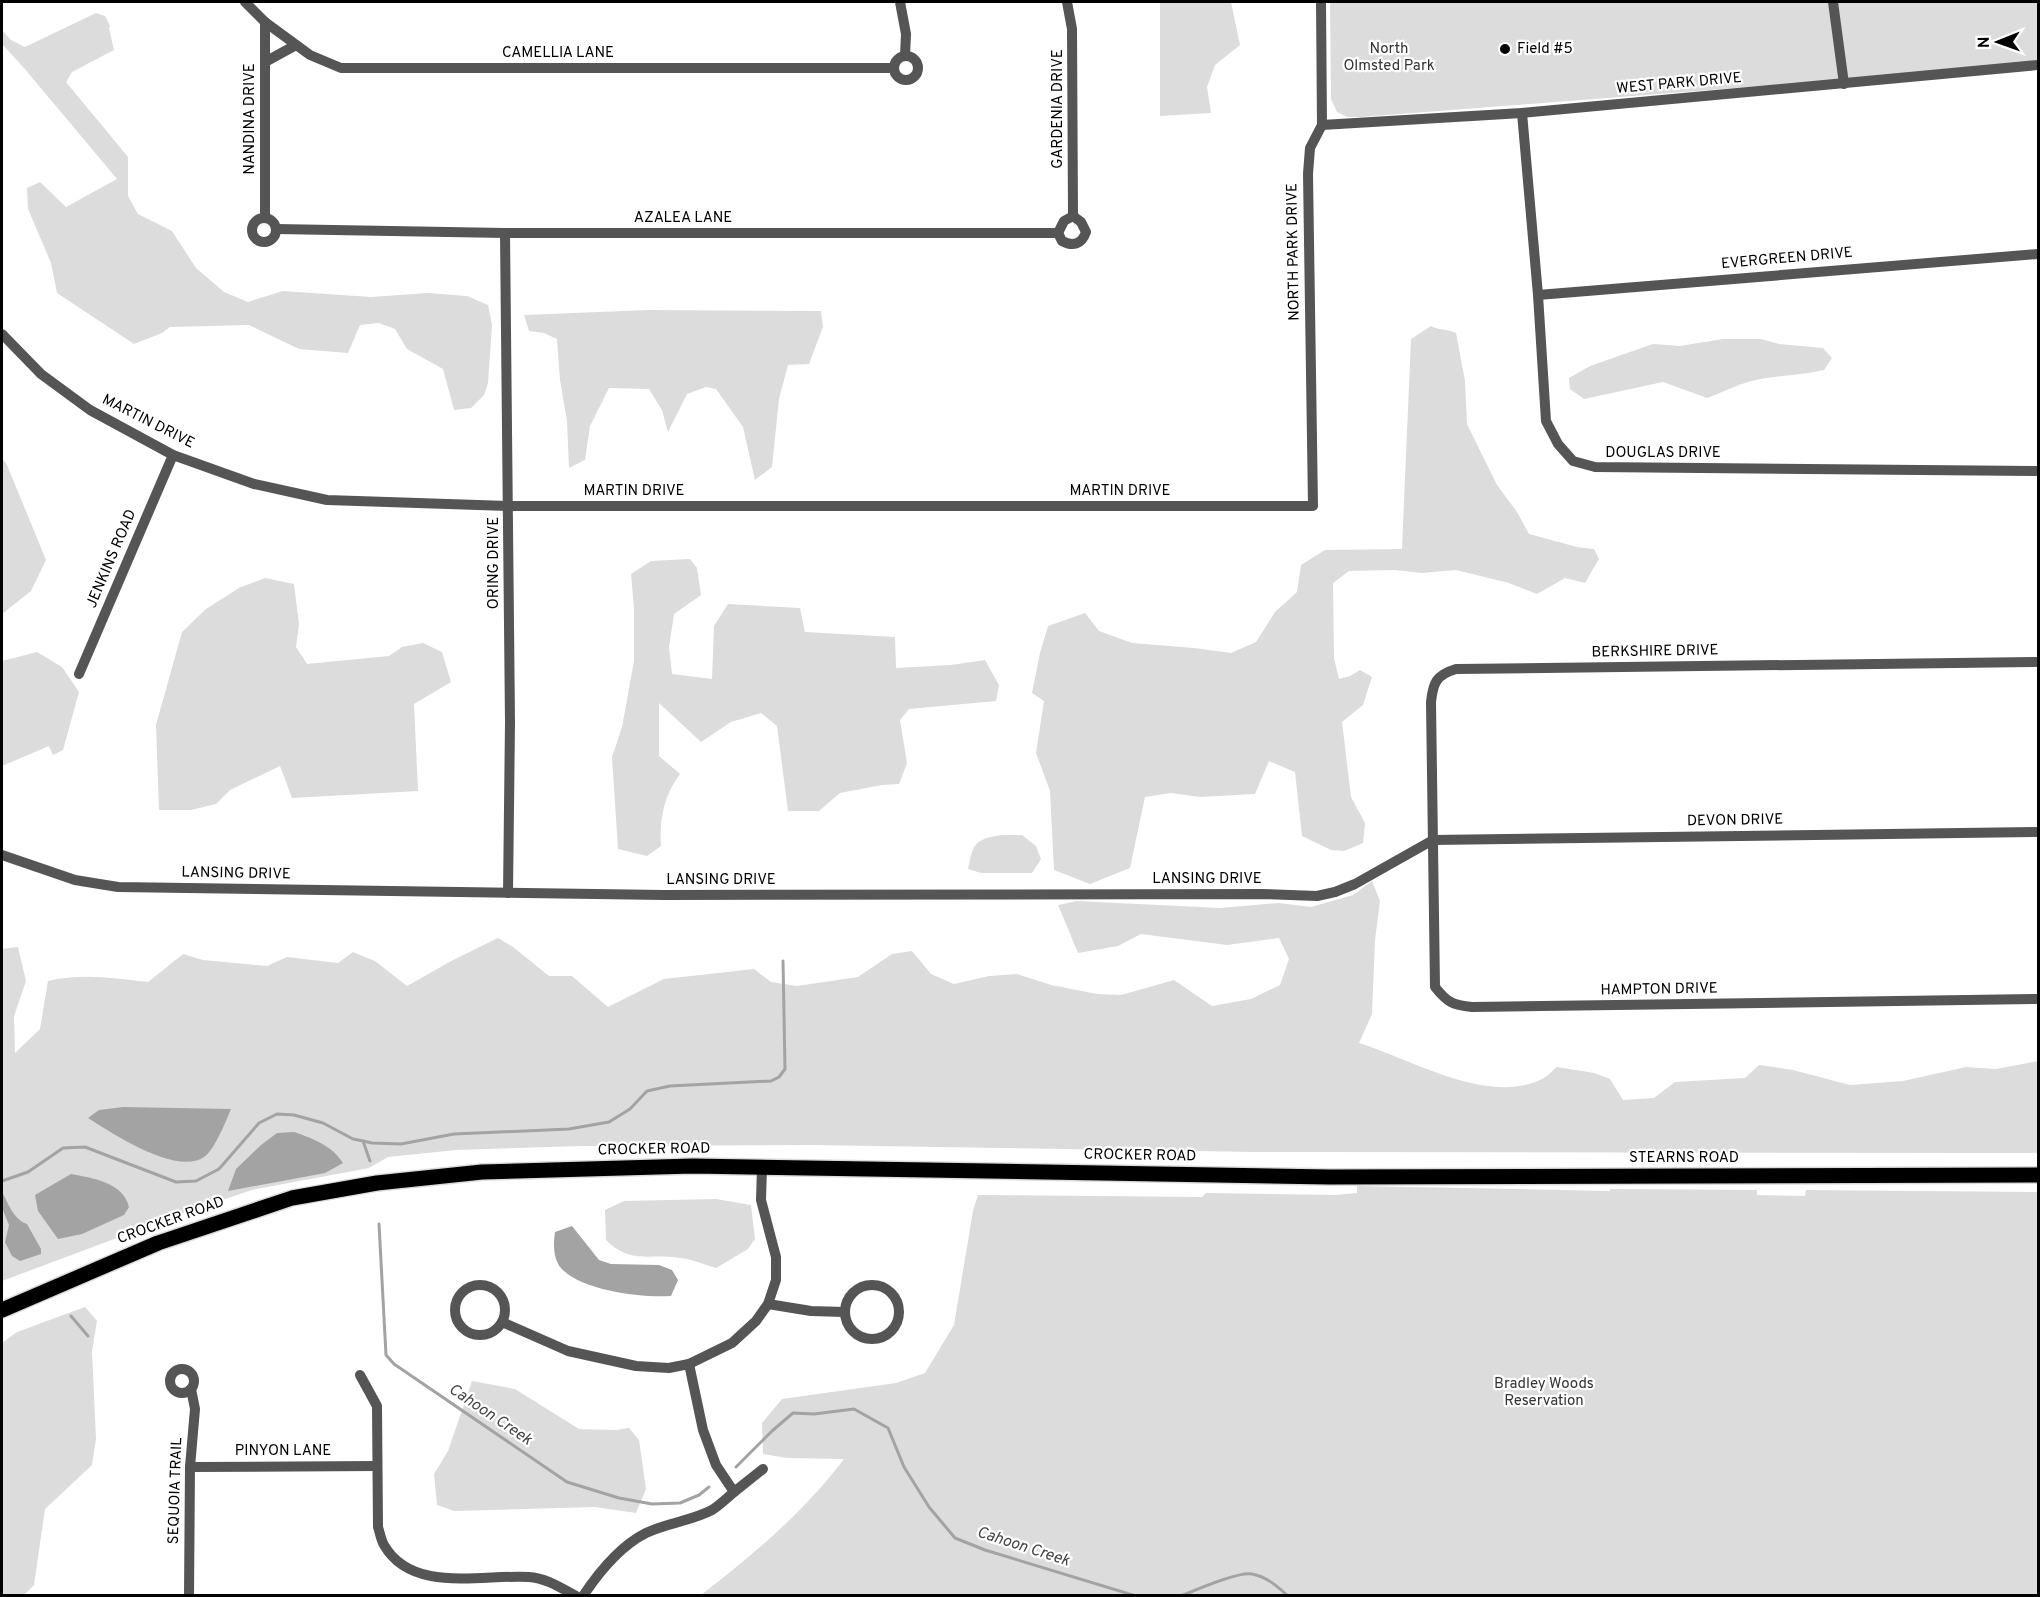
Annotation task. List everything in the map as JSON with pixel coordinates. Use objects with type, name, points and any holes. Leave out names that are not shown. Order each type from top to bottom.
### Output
[{"type":"main road","name":"CROCKER ROAD","points":[[2,1310],[158,1242],[292,1198],[377,1183],[482,1172],[693,1166],[1330,1177]]},
{"type":"main road","name":"STEARNS ROAD","points":[[1330,1177],[2038,1175]]},
{"type":"street","name":"CAMELLIA LANE","points":[[245,2],[265,22],[310,55],[341,68],[894,68]]},
{"type":"street","points":[[900,2],[906,34],[905,56]]},
{"type":"street","name":"GARDENIA DRIVE","points":[[1067,2],[1072,29],[1073,216],[1085,229],[1082,241]]},
{"type":"street","name":"NORTH PARK DRIVE","points":[[1313,506],[1308,174],[1310,148],[1322,125],[1321,2]]},
{"type":"street","points":[[1833,2],[1844,84]]},
{"type":"street","name":"NANDINA DRIVE","points":[[265,22],[265,217]]},
{"type":"street","points":[[265,62],[296,45]]},
{"type":"street","points":[[905,56],[912,58],[918,69],[915,76],[909,80],[900,79],[894,72],[896,62],[905,56]]},
{"type":"street","name":"WEST PARK DRIVE","points":[[1322,125],[1522,113],[2038,65]]},
{"type":"street","name":"DOUGLAS DRIVE","points":[[1522,113],[1538,295],[1546,421],[1558,444],[1573,461],[1594,467],[2038,471]]},
{"type":"street","points":[[1058,233],[1065,221],[1073,216]]},
{"type":"street","points":[[265,217],[274,222],[276,229],[274,237],[267,242],[255,238],[252,227],[257,220],[265,217]]},
{"type":"street","name":"AZALEA LANE","points":[[276,229],[505,233],[1058,233],[1062,241],[1067,243],[1082,241]]},
{"type":"street","name":"ORING DRIVE","points":[[505,233],[510,722],[507,893]]},
{"type":"street","name":"EVERGREEN DRIVE","points":[[1538,295],[2038,254]]},
{"type":"street","name":"MARTIN DRIVE","points":[[2,334],[41,374],[90,410],[173,455],[254,484],[327,500],[508,506],[1313,506]]},
{"type":"street","name":"JENKINS ROAD","points":[[78,674],[173,455]]},
{"type":"street","name":"BERKSHIRE DRIVE","points":[[1433,840],[1431,702],[1433,687],[1443,673],[1456,669],[2038,662]]},
{"type":"street","name":"DEVON DRIVE","points":[[1433,840],[2038,832]]},
{"type":"street","name":"LANSING DRIVE","points":[[2,855],[75,880],[118,887],[507,893],[1317,896],[1355,884],[1433,840]]},
{"type":"street","name":"HAMPTON DRIVE","points":[[1433,840],[1435,987],[1445,1000],[1457,1005],[1472,1007],[2038,999]]},
{"type":"street","points":[[502,1322],[568,1351],[636,1366],[669,1368],[689,1364],[732,1343],[756,1321],[768,1304],[776,1280],[776,1257],[761,1200],[762,1167]]},
{"type":"street","points":[[484,1285],[492,1288],[503,1299],[505,1307],[502,1322],[496,1329],[481,1335],[465,1329],[456,1315],[458,1299],[469,1288],[484,1285]]},
{"type":"street","points":[[874,1285],[890,1292],[898,1307],[899,1316],[891,1332],[874,1340],[865,1339],[850,1329],[844,1312],[846,1303],[857,1289],[874,1285]]},
{"type":"street","points":[[768,1304],[811,1311],[844,1312]]},
{"type":"street","points":[[689,1364],[704,1430],[716,1465],[734,1492]]},
{"type":"street","points":[[360,1375],[377,1406],[378,1527],[384,1545],[400,1563],[417,1573],[437,1578],[531,1577],[555,1584],[576,1596]]},
{"type":"street","name":"SEQUOIA TRAIL","points":[[189,1596],[190,1467],[195,1409],[191,1389]]},
{"type":"street","name":"PINYON LANE","points":[[190,1467],[376,1466]]},
{"type":"street","points":[[583,1596],[597,1574],[627,1546],[645,1533],[715,1508],[763,1469]]},
{"type":"green space","points":[[1160,2],[1231,2],[1240,45],[1215,65],[1207,87],[1211,113],[1160,116]]},
{"type":"green space","name":"North Olmsted Park","points":[[1330,2],[2038,2],[2038,61],[1800,83],[1347,117],[1337,112],[1331,99]]},
{"type":"green space","points":[[96,13],[105,16],[110,26],[114,50],[72,72],[66,82],[128,157],[128,196],[138,214],[172,231],[196,268],[224,292],[248,302],[283,291],[371,297],[428,293],[467,296],[488,305],[492,325],[488,383],[484,395],[471,408],[454,410],[443,369],[407,349],[395,329],[379,323],[360,325],[348,353],[299,349],[249,325],[170,327],[162,333],[134,344],[57,293],[51,263],[28,209],[27,188],[40,182],[66,207],[117,179],[2,44],[2,30],[11,40],[25,47]]},
{"type":"green space","points":[[648,310],[821,311],[823,327],[809,364],[788,365],[779,399],[772,467],[755,480],[743,427],[716,389],[706,387],[687,394],[668,432],[662,410],[649,389],[609,388],[590,426],[585,460],[569,468],[567,421],[560,380],[557,339],[544,333],[529,331],[524,315]]},
{"type":"green space","points":[[1431,326],[1456,333],[1465,381],[1467,424],[1497,485],[1517,512],[1529,534],[1577,547],[1594,549],[1599,559],[1585,583],[1565,578],[1537,594],[1509,583],[1456,570],[1422,573],[1395,570],[1349,571],[1333,583],[1334,658],[1339,679],[1360,670],[1372,677],[1363,705],[1342,722],[1351,797],[1365,823],[1363,843],[1344,851],[1331,850],[1302,836],[1295,772],[1269,761],[1255,794],[1200,797],[1171,793],[1145,797],[1130,868],[1090,884],[1054,870],[1050,791],[1036,753],[1044,701],[1032,693],[1048,626],[1085,613],[1099,631],[1132,643],[1231,653],[1256,642],[1275,612],[1297,592],[1301,565],[1325,550],[1402,549],[1411,339]]},
{"type":"green space","points":[[1723,339],[1761,339],[1779,344],[1823,348],[1832,358],[1824,370],[1757,380],[1707,398],[1663,382],[1584,399],[1570,389],[1569,378],[1590,366],[1653,344],[1680,346]]},
{"type":"green space","points":[[2,458],[7,465],[46,560],[31,591],[2,614]]},
{"type":"green space","points":[[690,559],[697,568],[701,595],[674,614],[669,647],[672,674],[712,679],[714,626],[728,604],[800,608],[805,632],[895,637],[896,668],[951,665],[985,660],[999,685],[996,701],[909,709],[900,720],[907,763],[899,784],[840,793],[819,811],[788,811],[777,726],[761,713],[731,722],[701,742],[659,703],[659,756],[680,774],[666,799],[661,827],[661,846],[647,856],[618,849],[612,757],[622,727],[634,661],[634,608],[631,574],[651,561]]},
{"type":"green space","points":[[265,578],[294,584],[299,624],[296,647],[307,664],[389,656],[402,647],[423,643],[442,652],[451,682],[414,704],[418,791],[292,798],[280,766],[230,790],[216,804],[191,810],[159,810],[156,725],[182,632],[206,609],[239,588]]},
{"type":"green space","points":[[37,652],[62,667],[79,692],[63,750],[53,755],[49,746],[2,766],[2,661]]},
{"type":"green space","points":[[1022,835],[1036,846],[1041,859],[1032,873],[981,873],[968,869],[977,844],[986,838]]},
{"type":"green space","points":[[1372,881],[1380,901],[1375,940],[1372,1014],[1359,1043],[1426,1069],[1474,1084],[1498,1087],[1521,1086],[1542,1079],[1557,1067],[1594,1073],[1610,1079],[1623,1100],[1654,1098],[1675,1082],[1745,1078],[1759,1065],[1793,1070],[1850,1085],[1903,1081],[1966,1067],[1996,1069],[2038,1061],[2038,1153],[1256,1152],[810,1145],[583,1146],[456,1150],[388,1157],[369,1168],[252,1190],[2,1281],[2,949],[18,947],[26,981],[14,1016],[15,1053],[40,1029],[48,981],[85,977],[148,982],[183,954],[203,960],[267,966],[287,957],[338,963],[353,952],[375,961],[407,986],[498,938],[549,976],[572,976],[608,1007],[664,979],[754,969],[771,982],[797,986],[858,977],[892,954],[912,951],[931,974],[954,984],[989,976],[1017,974],[1051,985],[1097,994],[1121,995],[1174,980],[1212,1006],[1251,999],[1280,985],[1289,959],[1279,938],[1227,945],[1141,934],[1118,946],[1078,953],[1058,905],[1077,901],[1220,908],[1279,903],[1311,907],[1353,895]]},
{"type":"green space","name":"Bradley Woods Reservation","points":[[1357,1186],[1610,1191],[1610,1189],[1757,1190],[1757,1195],[1805,1196],[1806,1190],[2038,1192],[2038,1595],[701,1595],[795,1515],[844,1459],[787,1458],[763,1454],[762,1423],[782,1399],[896,1383],[925,1373],[954,1325],[973,1211],[978,1195],[1202,1197],[1206,1193],[1336,1195],[1357,1193]]},
{"type":"green space","points":[[716,1199],[751,1205],[755,1239],[748,1249],[716,1268],[685,1259],[624,1253],[606,1240],[605,1210],[624,1201]]},
{"type":"green space","points":[[85,1307],[97,1321],[92,1351],[96,1439],[92,1465],[45,1509],[34,1585],[24,1595],[2,1595],[2,1343],[17,1332]]},
{"type":"green space","points":[[472,1381],[515,1389],[579,1429],[629,1428],[639,1440],[646,1489],[636,1513],[595,1507],[454,1511],[437,1505],[434,1474],[448,1451]]},
{"type":"shaded area","points":[[123,1107],[231,1109],[208,1154],[192,1161],[177,1161],[144,1150],[88,1118],[99,1110]]},
{"type":"shaded area","points":[[294,1132],[327,1147],[343,1163],[325,1173],[228,1191],[236,1169],[261,1145],[277,1133]]},
{"type":"shaded area","points":[[71,1174],[88,1177],[114,1187],[126,1199],[129,1207],[124,1215],[82,1234],[58,1239],[38,1211],[35,1195]]},
{"type":"shaded area","points":[[2,1192],[18,1219],[27,1224],[41,1249],[41,1254],[20,1261],[12,1256],[5,1242],[9,1225],[2,1208]]},
{"type":"shaded area","points":[[572,1226],[599,1260],[611,1264],[659,1265],[672,1270],[678,1280],[671,1296],[645,1296],[615,1292],[586,1284],[564,1271],[556,1258],[555,1232]]},
{"type":"waterway","points":[[363,1141],[401,1144],[454,1134],[569,1129],[609,1122],[630,1109],[647,1091],[670,1086],[771,1081],[779,1077],[785,1069],[783,961]]},
{"type":"waterway","name":"Cahoon Creek","points":[[2,1181],[28,1172],[63,1148],[85,1147],[176,1182],[196,1181],[219,1169],[259,1123],[277,1114],[294,1115],[323,1123],[353,1139],[363,1141],[370,1161]]},
{"type":"waterway","name":"Cahoon Creek","points":[[379,1224],[386,1355],[394,1364],[567,1482],[619,1498],[652,1504],[680,1503],[699,1495],[709,1487]]},
{"type":"waterway","points":[[71,1316],[88,1336]]},
{"type":"waterway","name":"Cahoon Creek","points":[[736,1467],[793,1413],[814,1414],[854,1409],[888,1428],[904,1467],[929,1507],[955,1538],[985,1550],[1136,1596]]},
{"type":"waterway","name":"Cahoon Creek","points":[[1181,1596],[1246,1574],[1257,1575],[1267,1580],[1288,1596]]},
{"type":"place","name":"Field #5","points":[[1505,49]]}]
